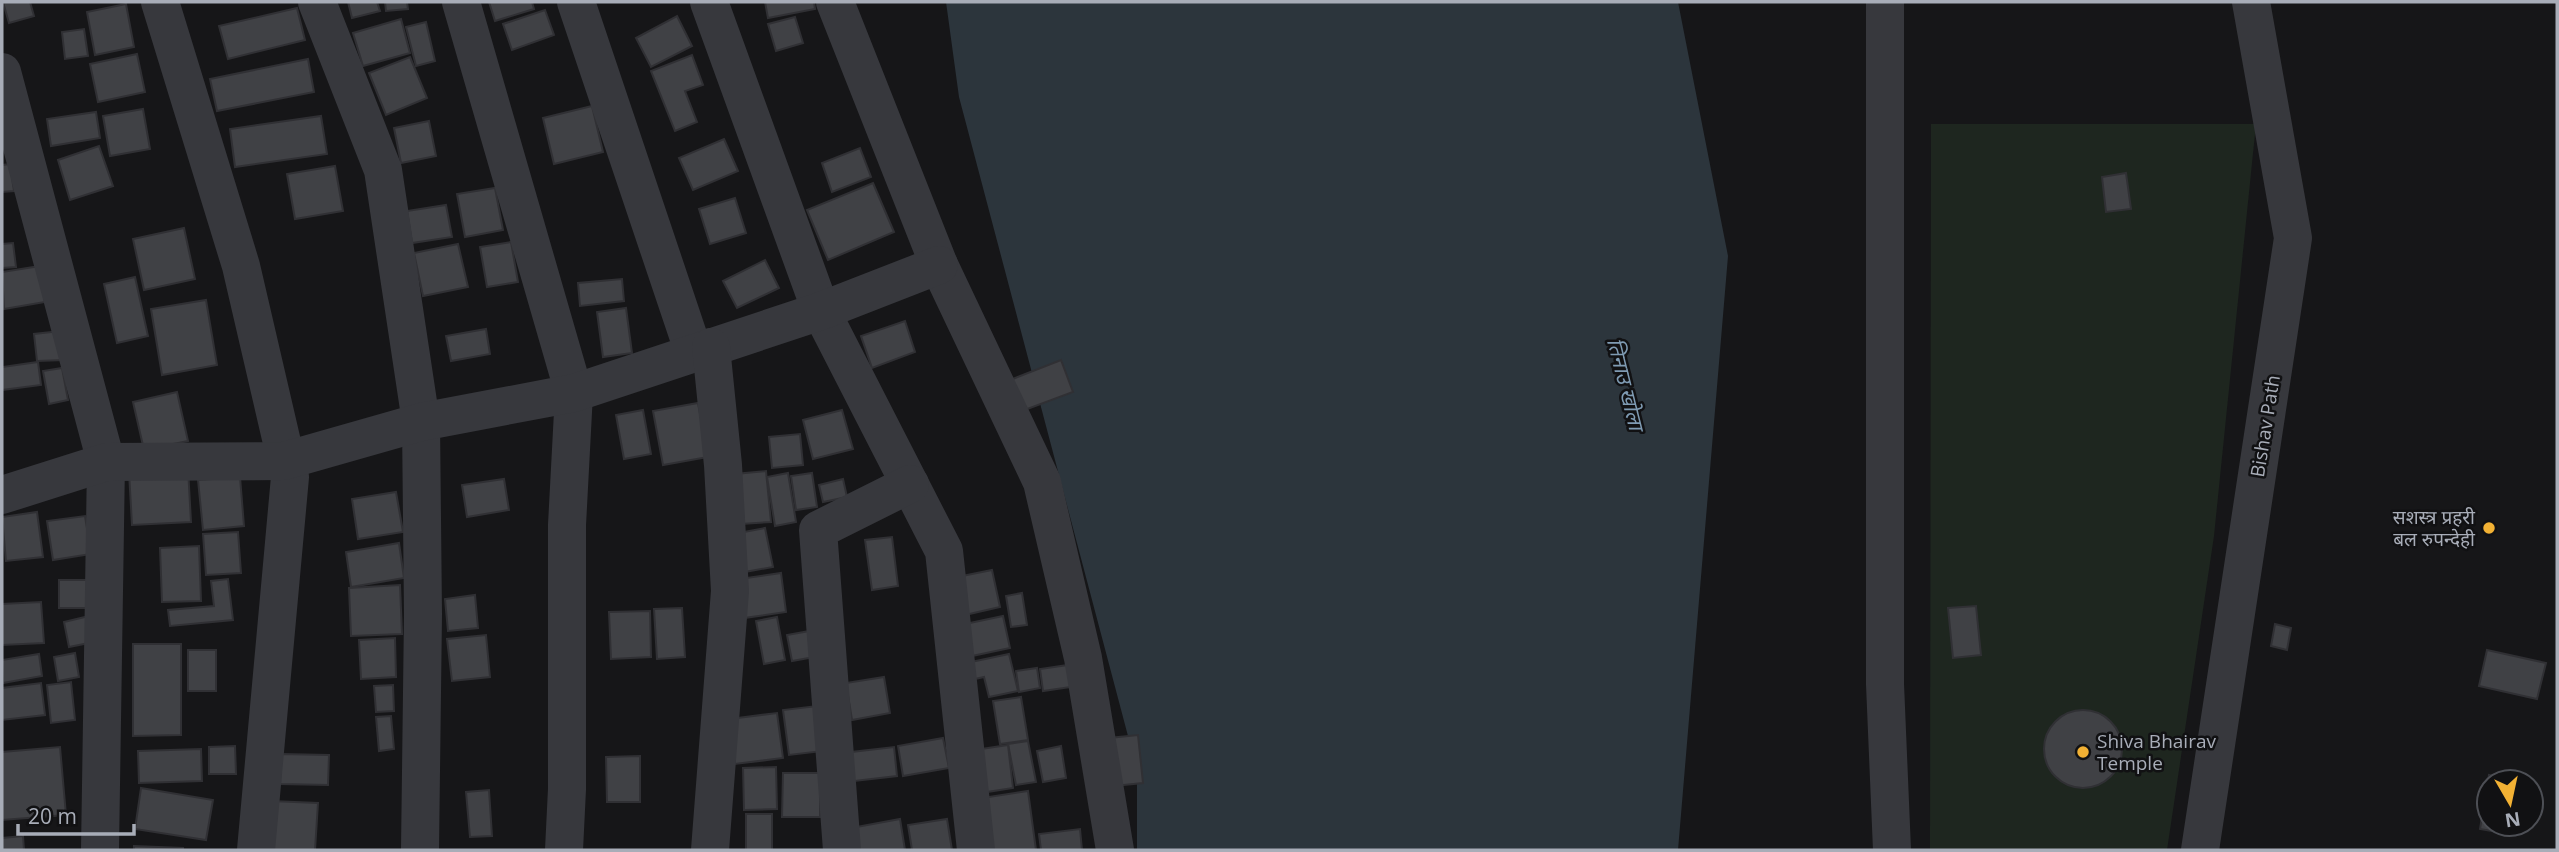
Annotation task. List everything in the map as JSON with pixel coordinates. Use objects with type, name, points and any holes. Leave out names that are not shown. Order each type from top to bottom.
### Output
[{"type":"street","points":[[160,2],[241,266],[284,461],[290,477],[256,850]]},
{"type":"street","points":[[317,2],[383,170],[421,422],[423,614],[420,850]]},
{"type":"street","points":[[461,2],[574,393],[567,525],[567,789],[564,850]]},
{"type":"street","points":[[576,2],[702,350],[723,465],[730,590],[710,850]]},
{"type":"street","points":[[709,2],[821,311],[944,551],[976,850]]},
{"type":"street","points":[[835,2],[939,265],[1042,482],[1083,658],[1115,850]]},
{"type":"street","points":[[1885,2],[1885,670],[1892,850]]},
{"type":"street","name":"Bishav Path","points":[[2200,850],[2294,238],[2251,2]]},
{"type":"street","points":[[2,72],[106,462],[100,850]]},
{"type":"street","points":[[2,495],[106,462],[284,461],[421,422],[574,393],[821,311],[939,265]]},
{"type":"street","points":[[842,850],[818,530],[909,484]]},
{"type":"shaded area","points":[[1931,124],[2256,124],[2214,536],[2167,850],[1930,850]]},
{"type":"water","name":"तिनाउ खोला","points":[[946,2],[1678,2],[1728,256],[1678,850],[1137,850],[1137,770],[959,97]]},
{"type":"building","points":[[3,2],[30,2],[34,16],[9,23]]},
{"type":"building","points":[[348,2],[377,2],[380,11],[352,18]]},
{"type":"building","points":[[385,2],[407,2],[408,9],[386,11]]},
{"type":"building","points":[[489,2],[532,2],[534,9],[495,21]]},
{"type":"building","points":[[765,2],[814,2],[815,9],[768,18]]},
{"type":"building","points":[[126,4],[134,47],[95,55],[87,12]]},
{"type":"building","points":[[297,8],[305,40],[228,59],[219,26]]},
{"type":"building","points":[[545,10],[554,35],[512,50],[503,24]]},
{"type":"building","points":[[677,16],[692,46],[651,67],[636,38]]},
{"type":"building","points":[[795,17],[803,43],[776,51],[768,24]]},
{"type":"building","points":[[401,19],[410,53],[363,66],[353,33]]},
{"type":"building","points":[[426,22],[435,61],[416,66],[406,27]]},
{"type":"building","points":[[84,29],[88,56],[65,59],[62,32]]},
{"type":"building","points":[[137,54],[145,92],[98,102],[90,64]]},
{"type":"building","points":[[692,55],[703,85],[685,91],[697,122],[675,131],[651,71]]},
{"type":"building","points":[[410,57],[427,98],[386,115],[369,73]]},
{"type":"building","points":[[308,59],[314,92],[217,111],[210,79]]},
{"type":"building","points":[[592,106],[603,152],[554,164],[543,118]]},
{"type":"building","points":[[143,109],[150,149],[110,156],[103,116]]},
{"type":"building","points":[[96,112],[100,138],[51,146],[47,119]]},
{"type":"building","points":[[321,116],[327,154],[235,167],[230,129]]},
{"type":"building","points":[[429,121],[436,156],[401,163],[394,128]]},
{"type":"building","points":[[724,139],[738,171],[693,190],[679,158]]},
{"type":"building","points":[[99,146],[113,186],[70,200],[58,160]]},
{"type":"building","points":[[860,148],[871,177],[832,192],[822,163]]},
{"type":"building","points":[[10,164],[14,191],[2,192],[2,165]]},
{"type":"building","points":[[335,166],[343,211],[295,219],[287,174]]},
{"type":"building","points":[[2126,173],[2131,209],[2106,212],[2102,177]]},
{"type":"building","points":[[873,183],[894,232],[828,260],[807,210]]},
{"type":"building","points":[[495,188],[503,230],[465,237],[457,194]]},
{"type":"building","points":[[735,198],[746,233],[710,244],[699,209]]},
{"type":"building","points":[[446,205],[452,237],[412,243],[407,211]]},
{"type":"building","points":[[184,228],[195,279],[144,290],[133,239]]},
{"type":"building","points":[[511,242],[518,282],[487,287],[480,247]]},
{"type":"building","points":[[13,243],[16,267],[2,268],[2,244]]},
{"type":"building","points":[[458,244],[468,287],[423,296],[414,253]]},
{"type":"building","points":[[765,260],[779,288],[737,308],[723,281]]},
{"type":"building","points":[[40,266],[45,302],[4,309],[2,272]]},
{"type":"building","points":[[135,277],[148,336],[117,343],[104,284]]},
{"type":"building","points":[[622,279],[624,301],[580,306],[578,283]]},
{"type":"building","points":[[206,300],[217,365],[162,375],[151,309]]},
{"type":"building","points":[[626,308],[632,353],[603,357],[597,312]]},
{"type":"building","points":[[905,321],[915,352],[872,368],[861,336]]},
{"type":"building","points":[[486,329],[490,354],[451,361],[446,336]]},
{"type":"building","points":[[60,331],[64,360],[37,361],[34,334]]},
{"type":"building","points":[[1061,360],[1073,392],[1022,411],[1010,380]]},
{"type":"building","points":[[38,362],[41,385],[2,390],[2,367]]},
{"type":"building","points":[[62,368],[68,400],[49,404],[43,371]]},
{"type":"building","points":[[177,392],[188,441],[144,450],[133,402]]},
{"type":"building","points":[[698,403],[708,457],[663,465],[653,411]]},
{"type":"building","points":[[643,410],[651,454],[624,459],[616,415]]},
{"type":"building","points":[[842,410],[853,449],[813,459],[803,420]]},
{"type":"building","points":[[800,434],[803,465],[772,468],[769,437]]},
{"type":"building","points":[[188,468],[191,522],[132,525],[129,472]]},
{"type":"building","points":[[766,471],[771,522],[741,524],[735,474]]},
{"type":"building","points":[[788,473],[796,522],[775,526],[767,477]]},
{"type":"building","points":[[812,473],[817,507],[796,510],[791,476]]},
{"type":"building","points":[[240,477],[244,526],[203,530],[198,480]]},
{"type":"building","points":[[504,479],[509,510],[467,517],[462,485]]},
{"type":"building","points":[[843,479],[847,497],[823,502],[819,485]]},
{"type":"building","points":[[396,492],[403,532],[358,539],[352,499]]},
{"type":"building","points":[[37,512],[43,557],[6,561],[2,517]]},
{"type":"building","points":[[85,516],[91,554],[53,560],[47,521]]},
{"type":"building","points":[[765,528],[773,567],[739,573],[733,534]]},
{"type":"building","points":[[238,532],[241,573],[206,575],[203,534]]},
{"type":"building","points":[[892,537],[898,586],[872,590],[865,540]]},
{"type":"building","points":[[399,543],[404,578],[351,587],[346,552]]},
{"type":"building","points":[[199,546],[201,601],[162,602],[160,548]]},
{"type":"building","points":[[992,570],[1000,607],[965,615],[957,577]]},
{"type":"building","points":[[781,573],[786,612],[744,618],[739,579]]},
{"type":"building","points":[[228,579],[233,620],[170,626],[168,610],[214,606],[211,581]]},
{"type":"building","points":[[59,580],[95,580],[95,608],[59,608]]},
{"type":"building","points":[[400,585],[402,634],[351,636],[349,588]]},
{"type":"building","points":[[1022,593],[1027,625],[1011,627],[1006,596]]},
{"type":"building","points":[[475,595],[478,628],[448,631],[445,599]]},
{"type":"building","points":[[41,602],[44,643],[2,645],[2,604]]},
{"type":"building","points":[[1976,606],[1981,655],[1953,658],[1948,608]]},
{"type":"building","points":[[682,608],[685,657],[657,659],[654,609]]},
{"type":"building","points":[[650,611],[651,657],[611,659],[609,612]]},
{"type":"building","points":[[89,616],[94,642],[69,647],[64,622]]},
{"type":"building","points":[[1003,616],[1010,648],[972,656],[965,624]]},
{"type":"building","points":[[777,617],[785,660],[764,664],[756,621]]},
{"type":"building","points":[[2275,624],[2291,628],[2287,650],[2271,646]]},
{"type":"building","points":[[815,630],[820,656],[792,661],[787,635]]},
{"type":"building","points":[[486,635],[490,677],[452,681],[447,639]]},
{"type":"building","points":[[395,638],[396,677],[361,679],[359,640]]},
{"type":"building","points":[[133,644],[181,644],[181,735],[133,736]]},
{"type":"building","points":[[188,650],[216,650],[216,691],[188,691]]},
{"type":"building","points":[[2487,650],[2546,663],[2537,699],[2479,686]]},
{"type":"building","points":[[75,653],[79,677],[58,681],[54,657]]},
{"type":"building","points":[[39,654],[42,676],[3,683],[2,660]]},
{"type":"building","points":[[1009,654],[1018,691],[989,697],[984,677],[975,679],[971,662]]},
{"type":"building","points":[[1068,665],[1071,687],[1043,691],[1040,669]]},
{"type":"building","points":[[1037,668],[1040,688],[1019,692],[1016,671]]},
{"type":"building","points":[[884,677],[890,713],[852,720],[846,683]]},
{"type":"building","points":[[71,682],[75,720],[51,723],[47,685]]},
{"type":"building","points":[[41,683],[45,715],[2,720],[2,688]]},
{"type":"building","points":[[393,685],[394,711],[376,712],[374,686]]},
{"type":"building","points":[[1021,697],[1028,740],[1000,744],[993,701]]},
{"type":"building","points":[[817,706],[823,751],[789,755],[783,710]]},
{"type":"building","name":"Shiva Bhairav Temple","points":[[2083,710],[2098,713],[2110,722],[2119,734],[2122,749],[2119,764],[2110,776],[2098,785],[2083,788],[2068,785],[2056,776],[2047,764],[2044,749],[2047,734],[2056,722],[2068,713]]},
{"type":"building","points":[[777,713],[783,758],[735,764],[729,719]]},
{"type":"building","points":[[391,716],[394,749],[379,751],[376,717]]},
{"type":"building","points":[[1138,735],[1143,783],[1114,786],[1109,738]]},
{"type":"building","points":[[943,738],[949,768],[903,776],[898,746]]},
{"type":"building","points":[[1028,741],[1036,782],[1016,785],[1008,744]]},
{"type":"building","points":[[1008,745],[1013,788],[987,792],[981,749]]},
{"type":"building","points":[[235,746],[236,774],[209,774],[209,747]]},
{"type":"building","points":[[1061,746],[1066,778],[1043,782],[1037,751]]},
{"type":"building","points":[[60,747],[66,815],[2,820],[2,752]]},
{"type":"building","points":[[894,747],[897,776],[846,782],[843,753]]},
{"type":"building","points":[[201,749],[202,781],[139,783],[138,751]]},
{"type":"building","points":[[281,754],[329,755],[328,785],[280,784]]},
{"type":"building","points":[[640,756],[640,802],[607,802],[606,757]]},
{"type":"building","points":[[776,767],[777,809],[744,810],[743,768]]},
{"type":"building","points":[[783,773],[820,773],[820,817],[782,817]]},
{"type":"building","points":[[141,788],[213,800],[206,840],[135,829]]},
{"type":"building","points":[[489,790],[492,836],[470,837],[466,792]]},
{"type":"building","points":[[1028,791],[1036,850],[990,850],[982,798]]},
{"type":"building","points":[[271,801],[318,803],[315,850],[268,850]]},
{"type":"building","points":[[746,814],[772,814],[772,850],[746,850]]},
{"type":"building","points":[[900,819],[905,850],[855,850],[851,828]]},
{"type":"building","points":[[947,819],[952,850],[912,850],[908,825]]},
{"type":"building","points":[[1080,829],[1082,850],[1041,850],[1039,834]]},
{"type":"building","points":[[23,836],[24,850],[2,850],[2,838]]},
{"type":"building","points":[[134,846],[183,848],[183,850],[134,850]]},
{"type":"place","name":"सशस्त्र प्रहरी बल रुपन्देही","points":[[2489,528]]},
{"type":"place","name":"Shiva Bhairav Temple","points":[[2083,752]]}]
